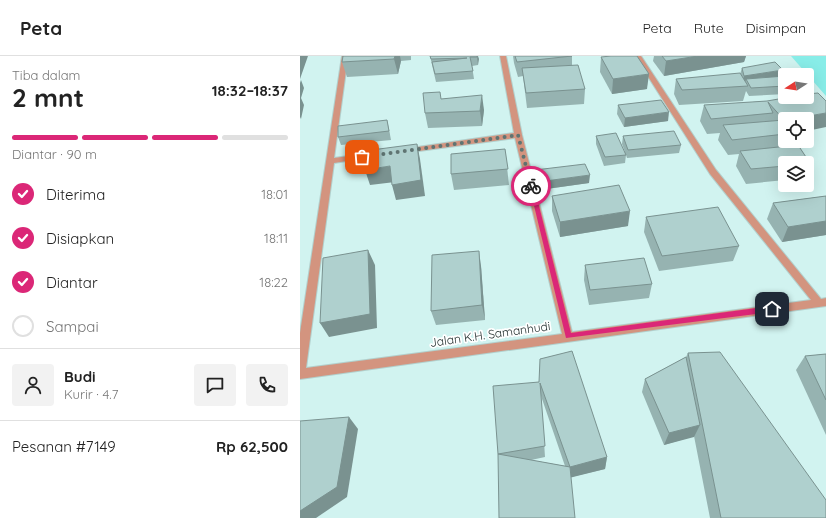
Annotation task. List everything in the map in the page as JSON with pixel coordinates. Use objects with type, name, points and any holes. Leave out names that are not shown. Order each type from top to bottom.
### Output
[{"type":"street","points":[[300,370],[345,56]]},
{"type":"street","points":[[503,56],[518,135],[568,336]]},
{"type":"street","points":[[638,56],[713,172],[823,302]]},
{"type":"street","points":[[331,161],[518,135]]},
{"type":"street","name":"Jalan K.H. Samanhudi","points":[[300,374],[823,302]]},
{"type":"shaded area","points":[[791,56],[826,56],[826,96],[814,82],[814,68],[802,68]]},
{"type":"building","points":[[343,56],[395,56],[394,59],[342,62]]},
{"type":"building","points":[[430,56],[477,57],[470,57],[473,71],[435,74],[432,62],[467,58],[431,59]]},
{"type":"building","points":[[515,56],[572,56],[517,62]]},
{"type":"building","points":[[637,56],[649,74],[613,79],[601,57]]},
{"type":"building","points":[[662,56],[698,56],[666,61]]},
{"type":"building","points":[[775,62],[781,68],[778,68],[778,71],[744,76],[742,68]]},
{"type":"building","points":[[578,65],[585,89],[526,93],[522,68]]},
{"type":"building","points":[[740,73],[748,86],[682,90],[676,79]]},
{"type":"building","points":[[778,77],[778,86],[751,88],[746,79]]},
{"type":"building","points":[[440,92],[441,99],[482,95],[480,111],[425,113],[423,93]]},
{"type":"building","points":[[814,93],[818,93],[826,101],[826,113],[814,115],[814,112],[778,112],[778,113],[768,102],[773,113],[711,119],[704,105],[778,99],[778,104],[814,104]]},
{"type":"building","points":[[661,100],[669,112],[625,118],[618,105]]},
{"type":"building","points":[[387,120],[389,131],[338,137],[338,126]]},
{"type":"building","points":[[778,120],[778,135],[732,140],[723,125]]},
{"type":"building","points":[[674,131],[681,145],[628,150],[623,136]]},
{"type":"building","points":[[616,133],[626,155],[605,157],[596,136]]},
{"type":"building","points":[[417,144],[421,180],[392,185],[390,166],[365,170],[364,151]]},
{"type":"building","points":[[778,147],[800,148],[805,156],[778,156],[778,167],[751,169],[740,151]]},
{"type":"building","points":[[505,149],[508,169],[451,174],[451,154]]},
{"type":"building","points":[[585,164],[590,175],[538,182],[535,170]]},
{"type":"building","points":[[619,185],[630,211],[560,222],[552,196]]},
{"type":"building","points":[[826,196],[826,221],[788,227],[773,203]]},
{"type":"building","points":[[718,207],[739,246],[662,256],[646,217]]},
{"type":"building","points":[[368,250],[370,314],[320,323],[323,258]]},
{"type":"building","points":[[479,251],[482,305],[431,311],[432,255]]},
{"type":"building","points":[[644,258],[652,284],[590,290],[585,265]]},
{"type":"building","points":[[572,351],[607,457],[570,467],[540,383],[545,446],[498,454],[493,386],[539,382],[540,359]]},
{"type":"building","points":[[720,352],[826,500],[826,518],[721,518],[688,353]]},
{"type":"building","points":[[826,354],[826,400],[805,356]]},
{"type":"building","points":[[686,357],[700,425],[669,433],[645,379]]},
{"type":"building","points":[[349,417],[337,487],[300,511],[300,421]]},
{"type":"building","points":[[498,454],[570,467],[575,518],[499,518]]},
{"type":"way so far","points":[[362,157],[518,135],[531,186]]},
{"type":"route","points":[[531,186],[568,336],[772,309]]}]
